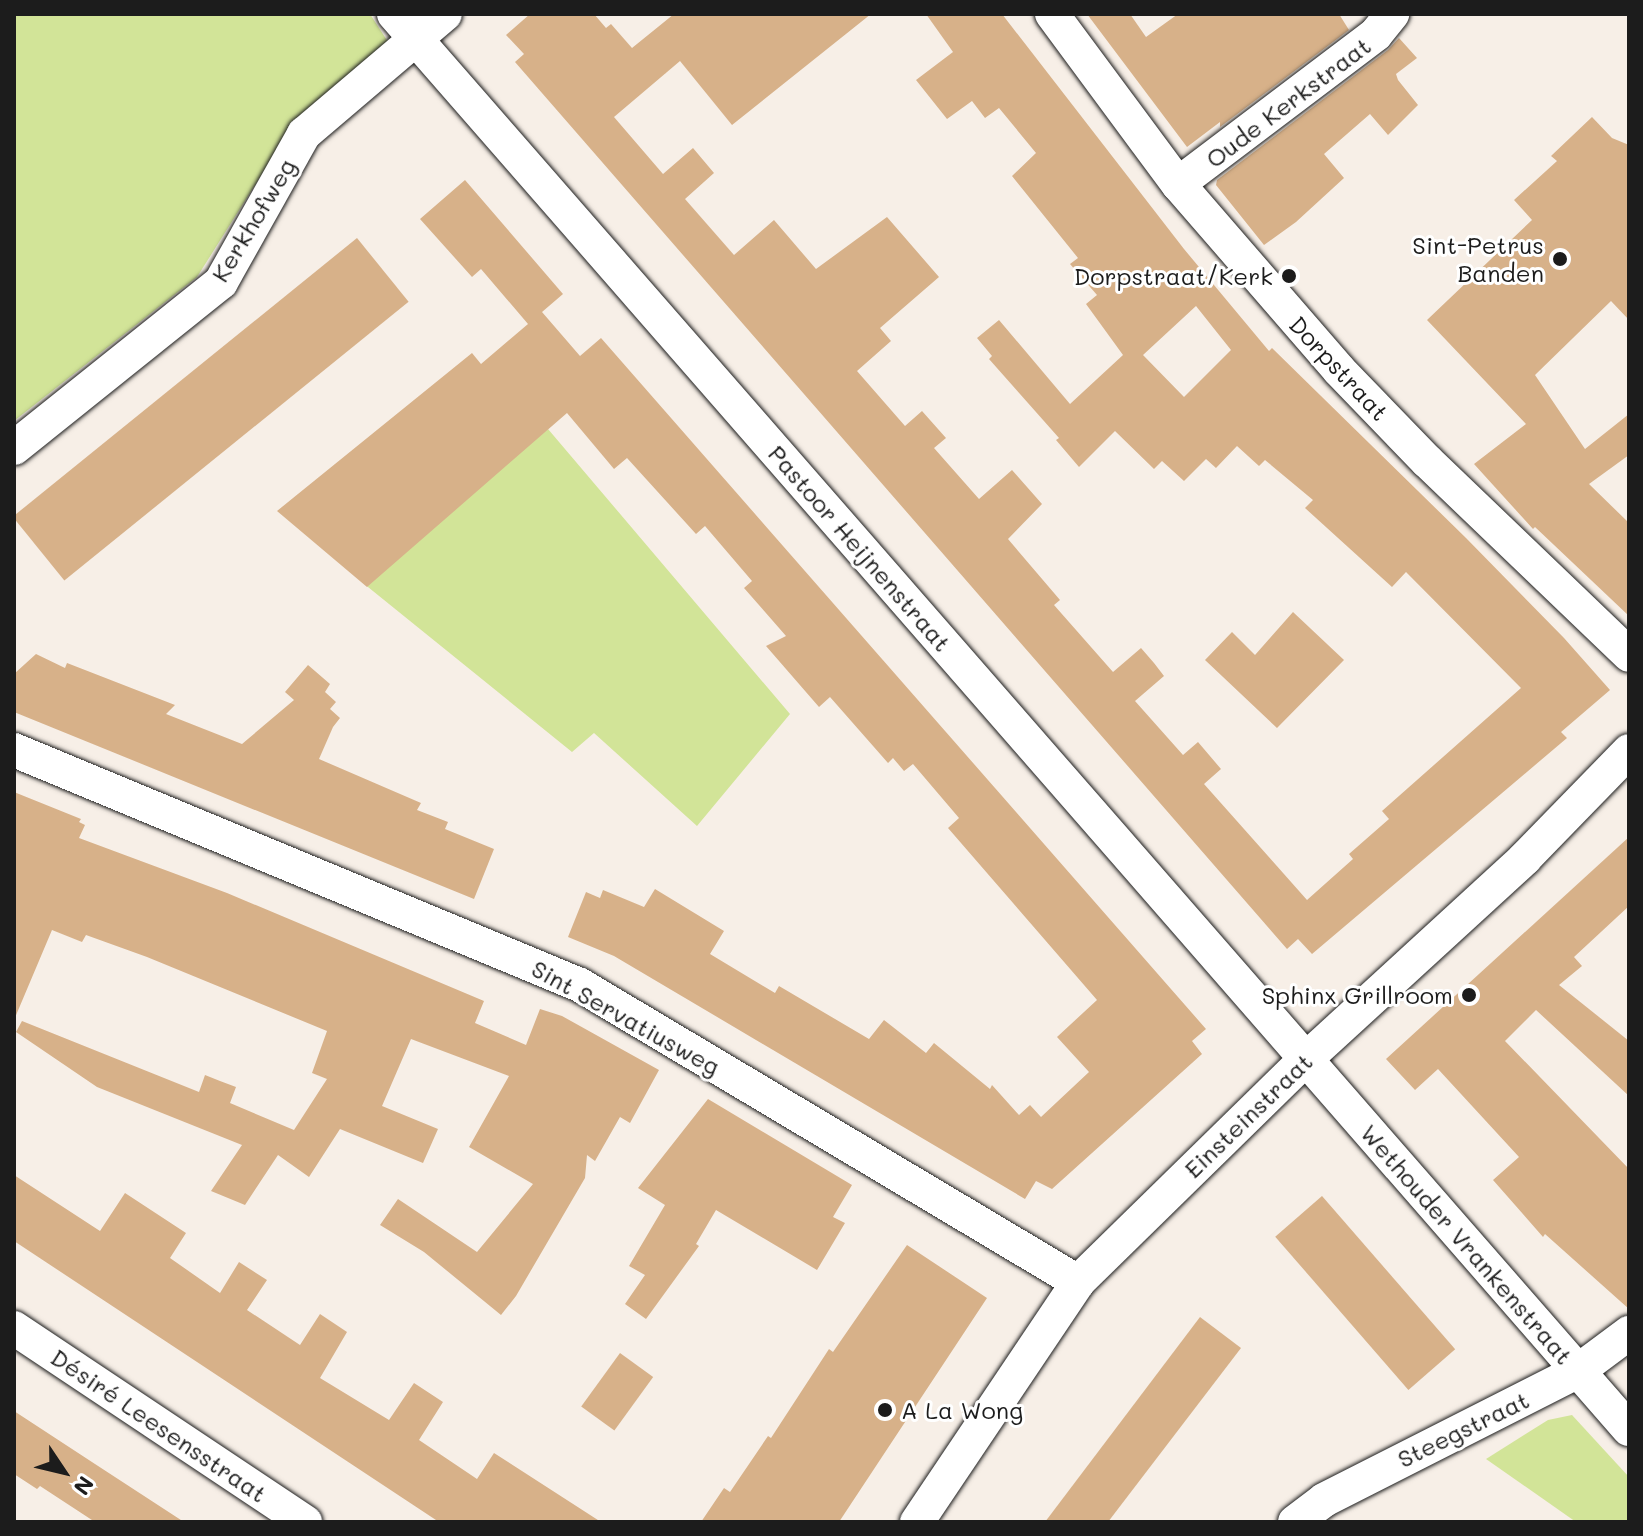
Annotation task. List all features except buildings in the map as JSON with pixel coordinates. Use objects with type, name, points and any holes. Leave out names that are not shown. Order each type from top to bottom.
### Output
[{"type":"street","name":"Kerkhofweg","points":[[14,448],[221,282],[304,134],[405,26],[445,14]]},
{"type":"street","name":"Dorpstraat","points":[[1052,14],[1178,184],[1257,278],[1367,400],[1629,655]]},
{"type":"street","name":"Oude Kerkstraat","points":[[1178,184],[1376,34],[1392,14]]},
{"type":"street","name":"Pastoor Heijnenstraat","points":[[405,26],[1306,1059]]},
{"type":"street","name":"Sint Servatiusweg","points":[[14,750],[580,985],[1078,1282]]},
{"type":"street","name":"Einsteinstraat","points":[[917,1522],[1078,1282],[1306,1059],[1525,858],[1629,751]]},
{"type":"street","name":"Wethouder Vrankenstraat","points":[[1306,1059],[1629,1429]]},
{"type":"street","name":"Désiré Leesensstraat","points":[[14,1328],[305,1522]]},
{"type":"street","name":"Steegstraat","points":[[1295,1522],[1324,1500],[1578,1371],[1629,1333]]},
{"type":"green space","points":[[14,14],[370,14],[390,45],[293,125],[197,277],[14,421]]},
{"type":"green space","points":[[548,429],[790,714],[697,826],[594,733],[572,752],[363,583]]},
{"type":"green space","points":[[1572,1415],[1629,1477],[1629,1522],[1576,1522],[1486,1459],[1548,1420]]},
{"type":"place","name":"Sint-Petrus Banden","points":[[1560,259]]},
{"type":"place","name":"Dorpstraat/Kerk","points":[[1289,276]]},
{"type":"place","name":"Sphinx Grillroom","points":[[1469,995]]},
{"type":"place","name":"A La Wong","points":[[885,1410]]}]
